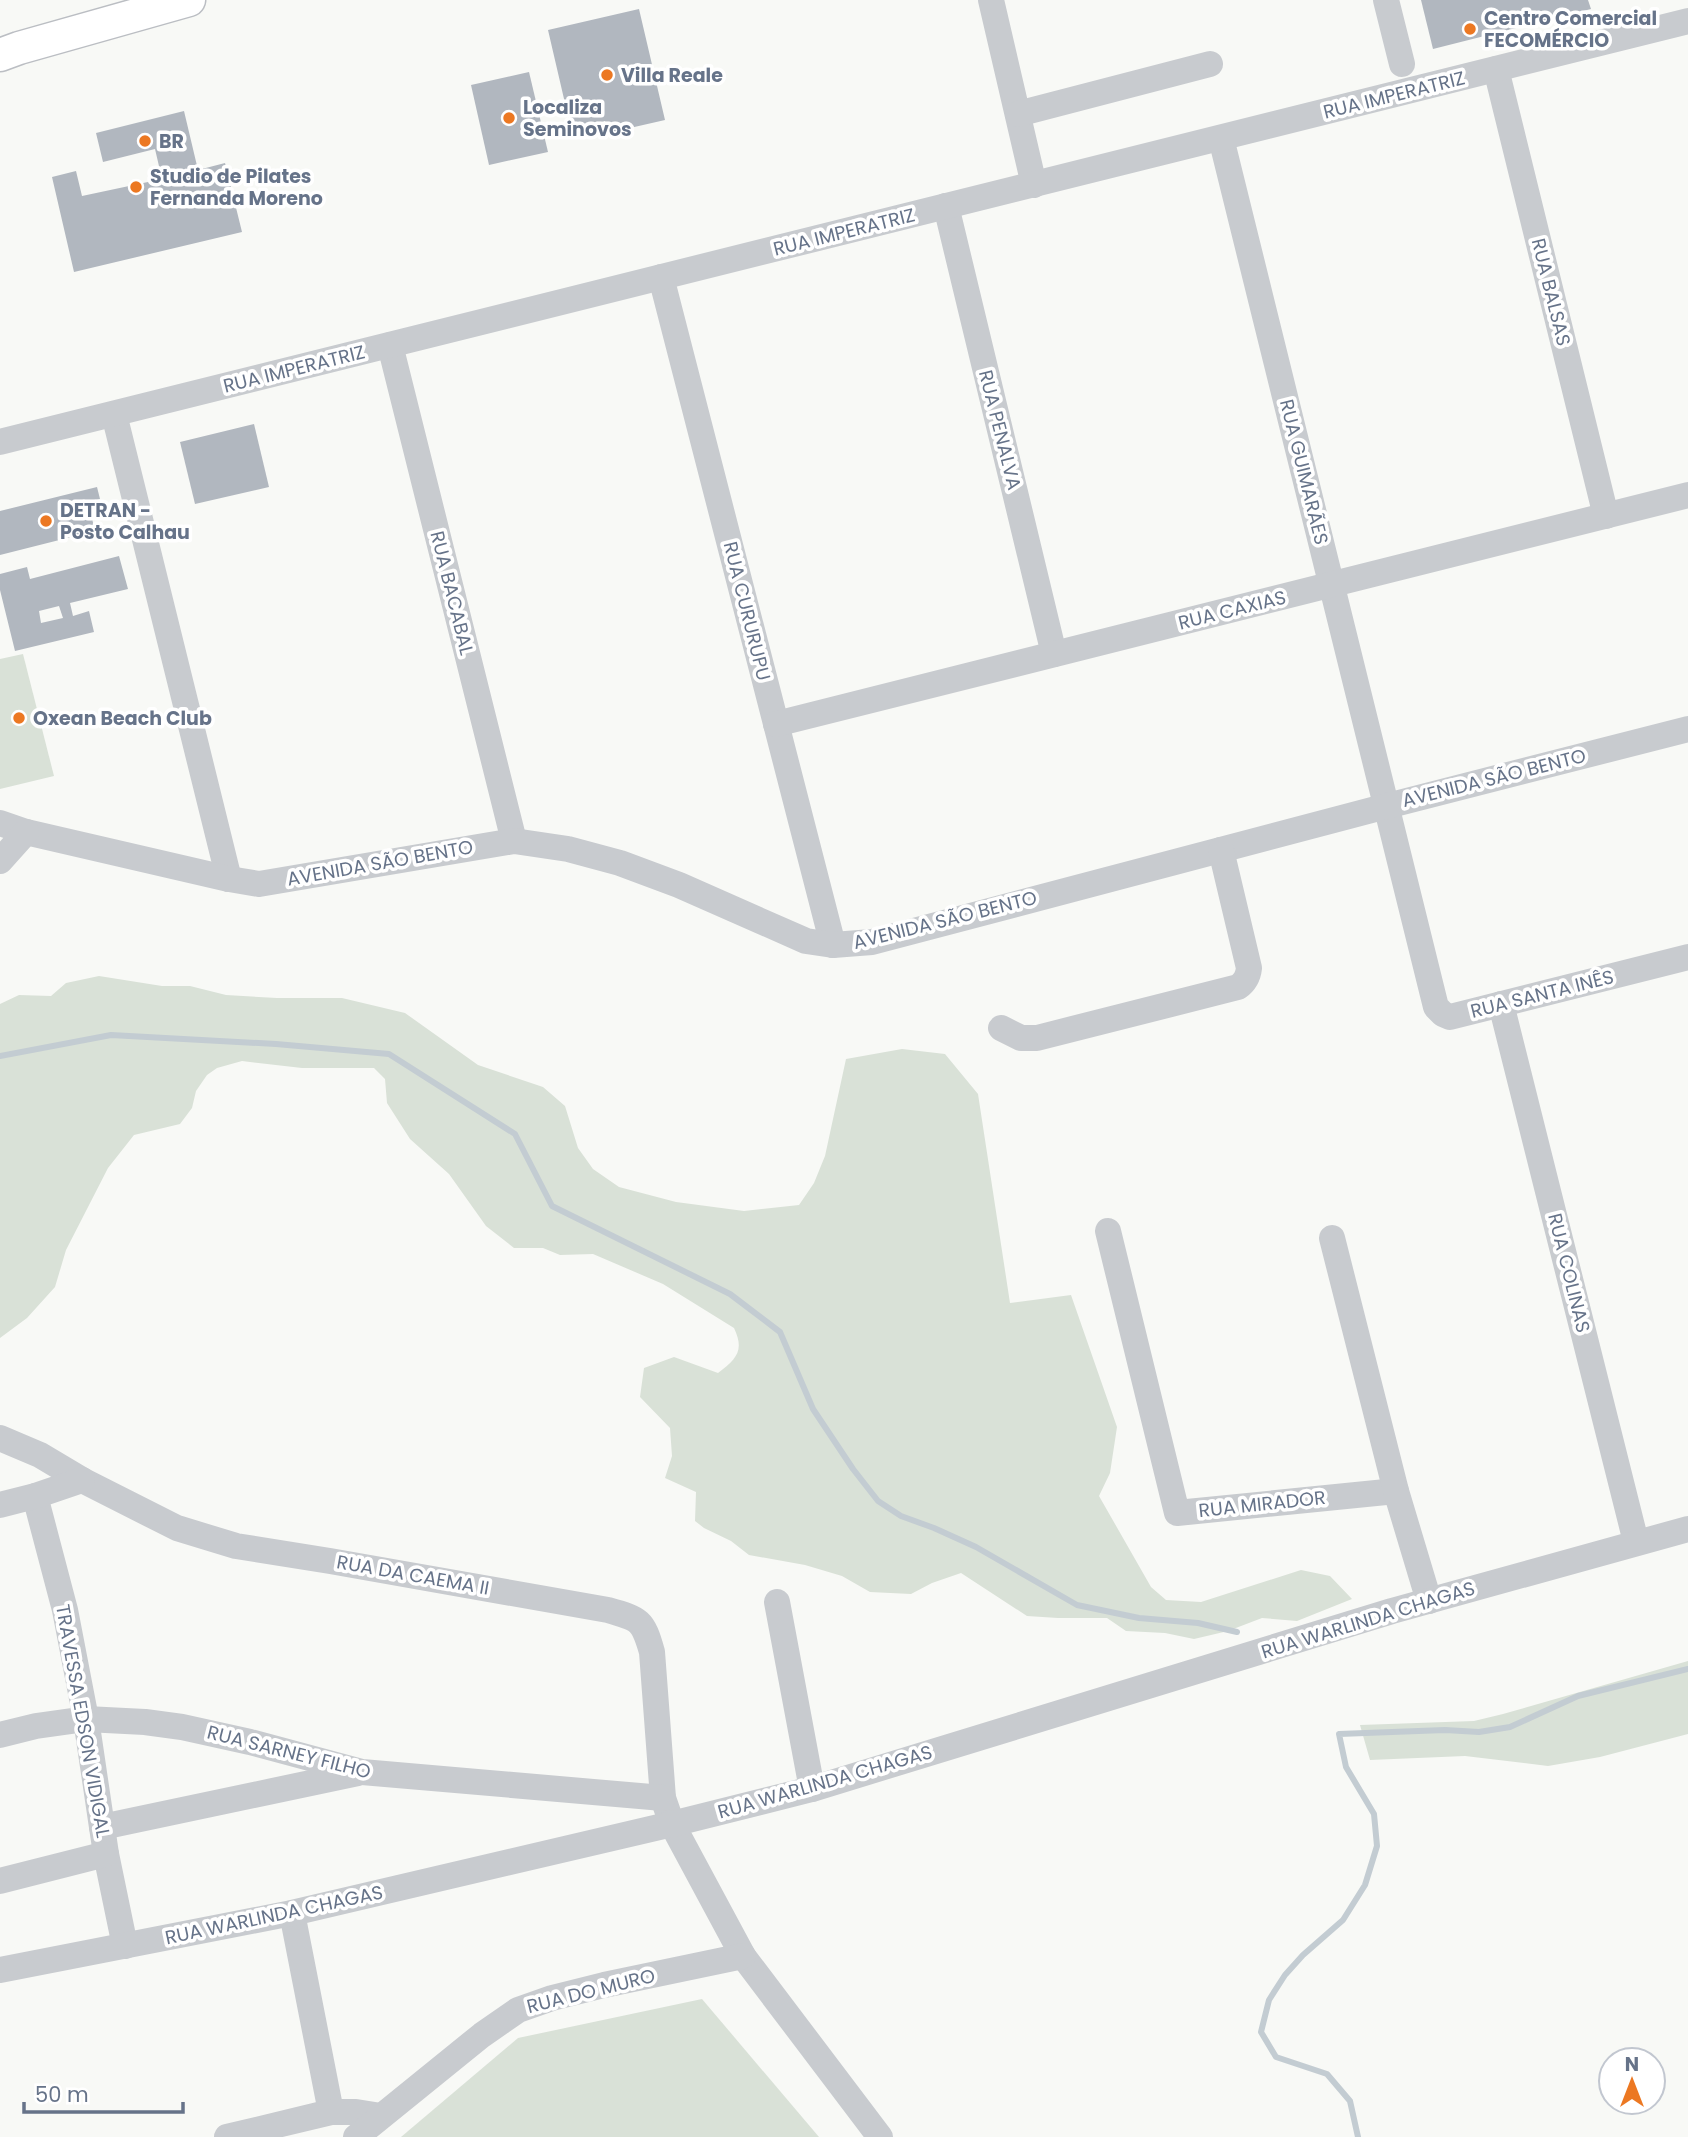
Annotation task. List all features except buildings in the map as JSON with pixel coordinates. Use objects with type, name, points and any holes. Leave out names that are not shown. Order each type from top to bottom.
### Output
[{"type":"main road","points":[[6,52],[189,0]]},
{"type":"street","points":[[992,0],[1034,185]]},
{"type":"street","points":[[1386,0],[1402,64]]},
{"type":"street","name":"RUA IMPERATRIZ","points":[[0,442],[1688,21]]},
{"type":"street","points":[[1018,114],[1210,64]]},
{"type":"street","name":"RUA BALSAS","points":[[1496,69],[1606,516]]},
{"type":"street","name":"RUA GUIMARÃES","points":[[1221,138],[1387,806]]},
{"type":"street","name":"RUA PENALVA","points":[[946,206],[1054,654]]},
{"type":"street","name":"RUA CURURUPU","points":[[661,277],[833,945]]},
{"type":"street","name":"RUA BACABAL","points":[[390,345],[514,841]]},
{"type":"street","points":[[114,414],[229,879]]},
{"type":"street","name":"RUA CAXIAS","points":[[776,724],[1688,495]]},
{"type":"street","name":"AVENIDA SÃO BENTO","points":[[0,823],[26,832],[259,884],[514,841],[568,849],[620,863],[679,885],[806,941],[833,945],[872,942],[1688,729]]},
{"type":"street","name":"RUA SANTA INÊS","points":[[1387,806],[1436,1006],[1443,1014],[1450,1017],[1688,957]]},
{"type":"street","points":[[0,861],[26,832]]},
{"type":"street","points":[[1002,1028],[1021,1038],[1037,1038],[1238,987],[1244,983],[1249,968],[1221,849]]},
{"type":"street","name":"RUA COLINAS","points":[[1501,1004],[1636,1542]]},
{"type":"street","name":"RUA MIRADOR","points":[[1108,1231],[1177,1513],[1396,1491]]},
{"type":"street","points":[[1332,1238],[1396,1491],[1429,1601]]},
{"type":"street","name":"RUA DA CAEMA II","points":[[0,1438],[40,1455],[82,1480],[177,1528],[236,1546],[569,1603],[632,1617],[645,1629],[652,1652],[663,1798],[672,1824],[743,1956],[880,2137]]},
{"type":"street","points":[[0,1506],[82,1480]]},
{"type":"street","name":"TRAVESSA EDSON VIDIGAL","points":[[35,1496],[65,1610],[86,1719],[106,1854],[125,1946]]},
{"type":"street","name":"RUA WARLINDA CHAGAS","points":[[0,1970],[292,1913],[812,1789],[1429,1601],[1688,1529]]},
{"type":"street","points":[[777,1602],[812,1789]]},
{"type":"street","name":"RUA SARNEY FILHO","points":[[0,1735],[36,1726],[86,1719],[145,1722],[250,1742],[362,1772],[663,1798]]},
{"type":"street","points":[[102,1827],[362,1772]]},
{"type":"street","points":[[0,1881],[106,1854]]},
{"type":"street","points":[[292,1913],[331,2112]]},
{"type":"street","name":"RUA DO MURO","points":[[356,2137],[482,2035],[518,2010],[604,1985],[743,1956]]},
{"type":"street","points":[[227,2137],[331,2112],[382,2116]]},
{"type":"shaded area","name":"Oxean Beach Club","points":[[23,654],[54,776],[0,789],[0,659]]},
{"type":"shaded area","points":[[99,976],[162,986],[190,986],[226,995],[342,998],[405,1013],[478,1065],[543,1087],[565,1106],[578,1148],[593,1169],[619,1187],[676,1202],[744,1211],[799,1205],[814,1183],[825,1156],[846,1059],[902,1049],[945,1054],[978,1094],[1010,1303],[1071,1295],[1117,1427],[1110,1473],[1099,1496],[1151,1587],[1166,1600],[1201,1602],[1301,1570],[1330,1576],[1352,1599],[1297,1621],[1262,1618],[1228,1631],[1194,1639],[1165,1633],[1126,1631],[1107,1618],[1027,1616],[961,1573],[911,1594],[870,1592],[842,1576],[805,1565],[749,1555],[731,1541],[695,1521],[696,1492],[665,1478],[672,1456],[670,1428],[640,1397],[644,1368],[674,1357],[718,1373],[734,1359],[739,1349],[734,1328],[663,1284],[593,1254],[560,1255],[543,1248],[514,1248],[486,1226],[449,1174],[410,1139],[387,1103],[385,1079],[374,1068],[302,1068],[242,1061],[217,1068],[207,1075],[196,1091],[192,1108],[180,1124],[134,1135],[108,1168],[66,1250],[55,1287],[27,1318],[0,1338],[0,1004],[19,995],[51,996],[66,983]]},
{"type":"shaded area","points":[[1688,1661],[1688,1734],[1600,1757],[1548,1766],[1465,1756],[1370,1760],[1360,1725],[1474,1721]]},
{"type":"shaded area","points":[[702,1999],[819,2137],[401,2137],[518,2038]]},
{"type":"waterway","points":[[0,1056],[111,1035],[276,1044],[389,1054],[515,1134],[552,1206],[730,1294],[780,1332],[813,1409],[878,1501],[901,1516],[976,1547],[1077,1605],[1139,1618],[1198,1623],[1237,1632]]},
{"type":"waterway","points":[[1358,2137],[1350,2101],[1327,2074],[1276,2057],[1261,2032],[1269,2000],[1285,1975],[1303,1955],[1343,1920],[1365,1885],[1377,1846],[1374,1814],[1346,1767],[1339,1734],[1445,1730],[1479,1732],[1510,1727],[1578,1696],[1688,1669]]},
{"type":"place","name":"Centro Comercial FECOMÉRCIO","points":[[1470,29]]},
{"type":"place","name":"Villa Reale","points":[[607,75]]},
{"type":"place","name":"Localiza Seminovos","points":[[509,118]]},
{"type":"place","name":"BR","points":[[145,141]]},
{"type":"place","name":"Studio de Pilates Fernanda Moreno","points":[[136,187]]},
{"type":"place","name":"DETRAN - Posto Calhau","points":[[46,521]]},
{"type":"place","name":"Oxean Beach Club","points":[[19,718]]}]
